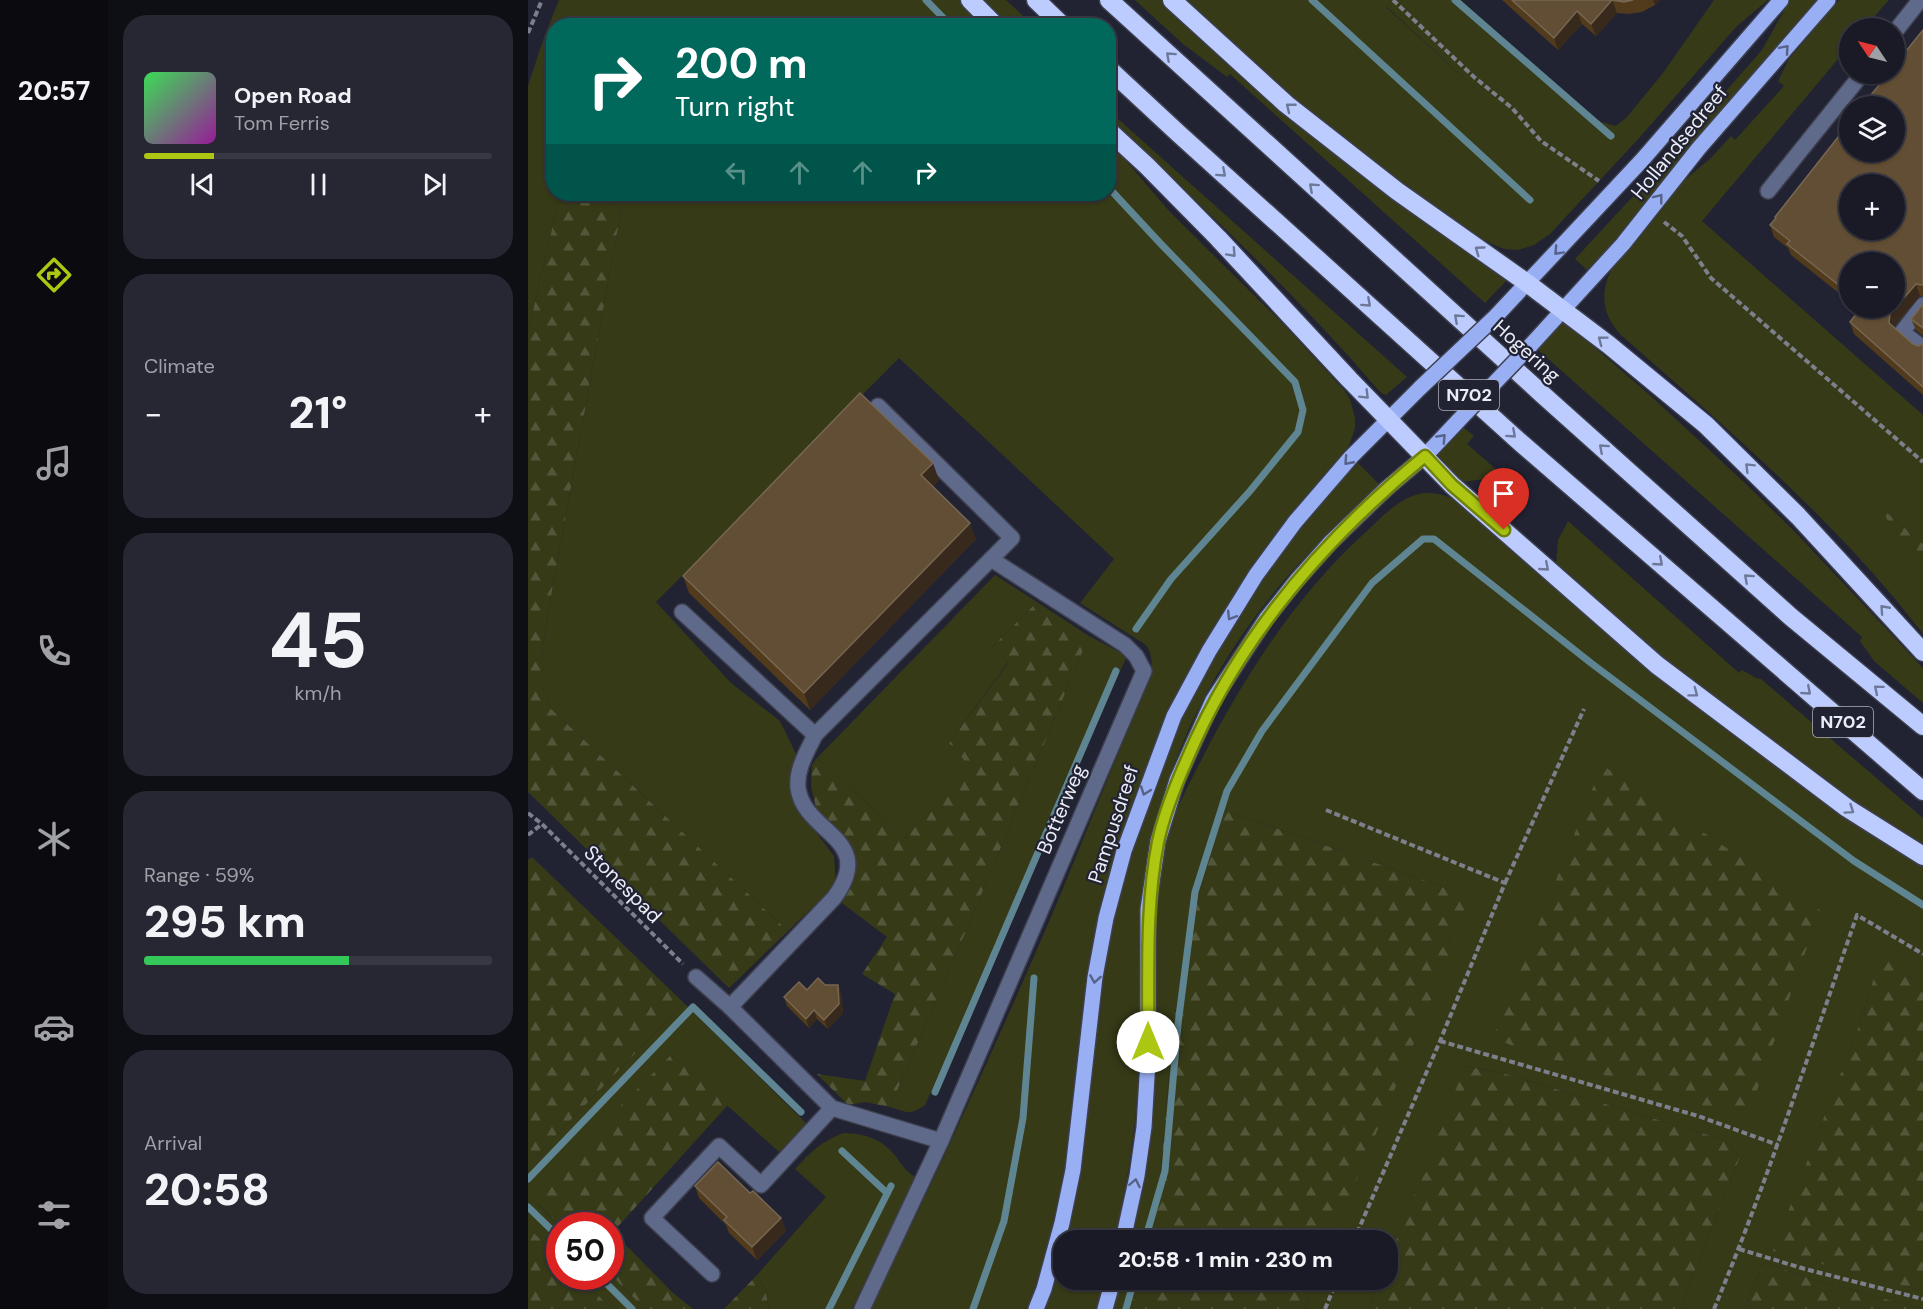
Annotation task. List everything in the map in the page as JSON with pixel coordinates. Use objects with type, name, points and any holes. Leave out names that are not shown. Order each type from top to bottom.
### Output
[{"type":"highway","points":[[970,0],[988,18]]},
{"type":"highway","points":[[1036,0],[1055,18]]},
{"type":"highway","name":"Hogering","points":[[1109,0],[1782,609],[1923,726]]},
{"type":"highway","points":[[1172,0],[1295,112],[1397,191],[1610,345],[1706,425],[1798,516],[1923,652]]},
{"type":"highway","name":"N702","points":[[1116,75],[1521,442],[1923,791]]},
{"type":"highway","points":[[1116,137],[1210,230],[1452,485],[1657,665],[1847,808],[1923,856]]},
{"type":"main road","name":"Hollandsedreef","points":[[1421,387],[1496,316],[1613,191],[1781,0]]},
{"type":"main road","name":"Hollandsedreef","points":[[1425,456],[1564,311],[1623,244],[1699,148],[1827,0]]},
{"type":"main road","name":"Pampusdreef","points":[[1036,1309],[1044,1289],[1062,1223],[1073,1170],[1095,977],[1106,918],[1124,851],[1174,716],[1256,575],[1294,522],[1351,457],[1421,387]]},
{"type":"main road","points":[[1125,1230],[1137,1176],[1144,1127],[1148,1060],[1148,909],[1158,841],[1178,780],[1213,700],[1266,619],[1330,543],[1386,489],[1425,456]]},
{"type":"main road","points":[[1105,1309],[1110,1290]]},
{"type":"street","points":[[1905,19],[1920,0]]},
{"type":"street","points":[[1768,191],[1854,84]]},
{"type":"street","points":[[1923,305],[1902,332],[1923,348]]},
{"type":"street","points":[[729,1007],[843,886],[847,871],[847,856],[838,840],[808,811],[798,789],[801,764],[815,735],[1012,538],[878,406]]},
{"type":"street","name":"Botterweg","points":[[862,1309],[941,1141],[1144,671],[1136,656],[1125,645],[991,559]]},
{"type":"street","points":[[682,612],[815,735]]},
{"type":"street","points":[[696,977],[832,1108],[941,1141]]},
{"type":"street","points":[[712,1274],[652,1218],[719,1146],[761,1185],[832,1108]]},
{"type":"path","points":[[528,33],[542,0]]},
{"type":"path","points":[[1393,0],[1474,77],[1512,108],[1540,141],[1613,191]]},
{"type":"path","points":[[1649,211],[1682,236],[1711,278],[1923,462]]},
{"type":"path","points":[[1358,1230],[1505,883],[1584,710]]},
{"type":"path","points":[[1326,810],[1505,883]]},
{"type":"path","name":"Stonespad","points":[[528,813],[542,824],[696,977]]},
{"type":"path","points":[[528,835],[542,824]]},
{"type":"path","points":[[1714,1309],[1778,1145],[1857,915],[1923,954]]},
{"type":"path","points":[[1440,1041],[1698,1116],[1778,1145]]},
{"type":"path","points":[[1739,1249],[1805,1269],[1923,1299]]},
{"type":"path","points":[[1325,1309],[1333,1290]]},
{"type":"green space","points":[[559,0],[959,0],[978,18],[552,18]]},
{"type":"green space","points":[[981,0],[1006,0],[1025,18],[1000,18]]},
{"type":"green space","points":[[1135,0],[1161,0],[1264,94],[1328,148],[1394,199],[1508,279],[1485,303],[1230,74],[1227,77],[1183,44]]},
{"type":"green space","points":[[1183,0],[1461,0],[1587,114],[1598,121],[1616,126],[1627,117],[1663,73],[1714,0],[1768,0],[1736,27],[1640,137],[1550,234],[1534,245],[1518,250],[1504,249],[1483,240],[1435,209],[1317,121]],"holes":[[[1386,7],[1387,7],[1490,102]]]},
{"type":"green space","points":[[1790,0],[1819,0],[1701,133],[1636,217],[1588,271],[1575,259],[1762,50]]},
{"type":"green space","points":[[1839,0],[1889,0],[1873,18],[1839,18],[1839,58],[1702,221],[1923,415],[1923,544],[1879,506],[1923,574],[1923,634],[1890,593],[1817,514],[1740,440],[1620,334],[1606,310],[1604,293],[1613,266],[1678,181],[1681,183],[1711,158],[1731,136],[1735,140],[1784,86],[1778,81],[1789,59]]},
{"type":"green space","points":[[546,32],[546,201],[558,201],[528,333],[528,86]]},
{"type":"green space","points":[[1116,117],[1407,377],[1386,395],[1381,393],[1249,252],[1116,127]]},
{"type":"green space","points":[[1116,149],[1170,212],[1284,325],[1350,399],[1355,428],[1349,446],[1306,497],[1152,754],[1126,825],[1110,881],[1090,976],[1080,1035],[1070,1142],[1062,1191],[1051,1240],[1028,1309],[870,1309],[918,1212],[1008,1016],[1149,682],[1152,668],[1150,653],[1146,645],[1080,603],[1114,559],[899,358],[656,602],[731,683],[780,721],[797,756],[797,807],[834,856],[836,885],[788,931],[551,709],[542,687],[545,630],[621,211],[607,201],[1116,201]]},
{"type":"green space","points":[[558,201],[607,201],[621,211],[545,630],[542,687],[551,709],[788,931],[729,988],[528,792],[528,333]]},
{"type":"green space","points":[[1564,321],[1652,397],[1745,483],[1797,534],[1923,668],[1923,703],[1874,661],[1860,641],[1862,637],[1537,349]]},
{"type":"green space","points":[[1463,427],[1474,436],[1467,444],[1498,471],[1493,478],[1462,482],[1433,455]]},
{"type":"green space","points":[[1358,463],[1380,485],[1305,557],[1272,595],[1215,678],[1172,769],[1157,817],[1146,866],[1140,916],[1141,1041],[1137,1098],[1131,1155],[1117,1230],[1068,1230],[1085,1135],[1099,997],[1116,908],[1136,837],[1161,769],[1191,702],[1225,637],[1265,576],[1309,517]]},
{"type":"green space","points":[[1440,494],[1454,500],[1703,710],[1784,772],[1923,866],[1923,987],[1881,956],[1860,1023],[1774,1251],[1923,1291],[1923,1309],[1808,1278],[1764,1262],[1744,1309],[1680,1309],[1740,1157],[1725,1140],[1506,1074],[1466,1066],[1398,1236],[1398,1230],[1335,1230],[1470,899],[1438,885],[1224,810],[1193,915],[1174,1019],[1158,1201],[1151,1230],[1131,1230],[1156,894],[1173,819],[1225,716],[1279,630],[1344,553],[1387,512],[1400,502],[1415,495]]},
{"type":"green space","points":[[1877,504],[1923,544],[1923,574]]},
{"type":"green space","points":[[1568,521],[1739,673],[1742,670],[1761,679],[1923,818],[1923,848],[1806,769],[1682,674],[1556,565],[1558,540]]},
{"type":"green space","points":[[995,575],[1037,602],[992,647],[1009,661],[949,743],[972,768],[905,838],[817,758]]},
{"type":"green space","points":[[1037,602],[1089,636],[890,1107],[865,1102],[848,1105],[817,1074],[865,1081],[895,994],[862,974],[887,937],[842,903],[853,879],[850,848],[817,812],[811,786],[812,765],[817,758],[905,838],[971,768],[949,743],[1009,662],[992,647]]},
{"type":"green space","points":[[1089,636],[1127,656],[925,1105],[908,1112],[890,1107],[969,924]]},
{"type":"green space","points":[[1602,765],[1820,910],[1747,1119],[1526,1051],[1493,1038]]},
{"type":"green space","points":[[1224,810],[1438,885],[1471,899],[1412,1048],[1335,1230],[1151,1230],[1158,1201],[1174,1019],[1193,915]]},
{"type":"green space","points":[[532,857],[684,1003],[528,1164],[528,860]]},
{"type":"green space","points":[[1881,955],[1923,987],[1923,1291],[1773,1251],[1860,1023]]},
{"type":"green space","points":[[684,1003],[809,1126],[779,1152],[671,1055],[535,1201],[546,1212],[546,1245],[528,1227],[528,1164]]},
{"type":"green space","points":[[671,1055],[728,1105],[624,1220],[624,1212],[546,1212],[535,1201],[535,1192]]},
{"type":"green space","points":[[1465,1066],[1506,1074],[1725,1140],[1740,1157],[1680,1309],[1369,1309],[1376,1290],[1398,1290],[1398,1236]]},
{"type":"green space","points":[[843,1133],[861,1135],[879,1141],[893,1153],[907,1171],[916,1177],[852,1309],[769,1309],[765,1289],[757,1275],[826,1197],[795,1169],[816,1148]]},
{"type":"green space","points":[[528,1227],[546,1245],[546,1290],[592,1290],[612,1309],[528,1309]]},
{"type":"green space","points":[[624,1243],[672,1292],[693,1309],[645,1309],[624,1288]]},
{"type":"green space","points":[[1764,1262],[1808,1278],[1923,1309],[1744,1309]]},
{"type":"green space","points":[[757,1275],[765,1289],[769,1309],[724,1309]]},
{"type":"green space","points":[[1053,1281],[1053,1290],[1102,1290],[1096,1309],[1044,1309]]},
{"type":"green space","points":[[624,1288],[645,1309],[612,1309],[592,1290],[624,1290]]},
{"type":"green space","points":[[1118,1290],[1136,1290],[1131,1309],[1112,1309]]},
{"type":"green space","points":[[1136,1290],[1312,1290],[1304,1309],[1131,1309]]},
{"type":"green space","points":[[1312,1290],[1376,1290],[1369,1309],[1304,1309]]},
{"type":"building","points":[[1512,0],[1612,0],[1591,24],[1577,11],[1554,38]]},
{"type":"building","points":[[1923,30],[1923,285],[1916,284],[1905,297],[1905,252],[1839,252],[1839,285],[1787,244],[1790,241],[1770,225],[1839,136],[1839,162],[1905,162],[1905,96],[1870,96],[1880,84],[1905,84],[1905,52]]},
{"type":"building","points":[[1923,304],[1923,328],[1911,319]]},
{"type":"building","points":[[1853,318],[1890,318],[1889,323],[1913,344],[1918,346],[1923,344],[1923,387],[1850,322]]},
{"type":"building","points":[[860,393],[933,463],[921,475],[970,523],[804,693],[683,576]]},
{"type":"building","points":[[818,978],[825,985],[838,985],[839,1004],[824,1020],[814,1010],[806,1019],[784,997],[799,982],[807,990]]},
{"type":"building","points":[[718,1162],[750,1193],[753,1191],[781,1218],[752,1247],[724,1220],[727,1217],[695,1186]]},
{"type":"waterway","points":[[926,0],[943,18]]},
{"type":"waterway","points":[[1312,0],[1530,200]]},
{"type":"waterway","points":[[1455,0],[1611,136]]},
{"type":"waterway","points":[[1116,196],[1295,382],[1303,410],[1298,432],[1250,491],[1171,579],[1136,629]]},
{"type":"waterway","points":[[1148,1230],[1165,1171],[1178,1024],[1195,892],[1227,791],[1262,731],[1372,583],[1423,539],[1434,539],[1591,663],[1854,861],[1923,905]]},
{"type":"waterway","points":[[935,1092],[1116,671]]},
{"type":"waterway","points":[[973,1309],[1004,1221],[1023,1118],[1034,978]]},
{"type":"waterway","points":[[528,1179],[693,1007],[801,1112]]},
{"type":"waterway","points":[[842,1151],[887,1193]]},
{"type":"waterway","points":[[829,1309],[891,1186]]},
{"type":"waterway","points":[[528,1207],[546,1224]]},
{"type":"waterway","points":[[613,1290],[632,1309]]},
{"type":"waterway","points":[[1126,1309],[1131,1290]]},
{"type":"route","points":[[1148,1042],[1148,909],[1158,841],[1178,780],[1213,700],[1266,619],[1330,543],[1386,489],[1425,456],[1452,485],[1504,530]]}]
